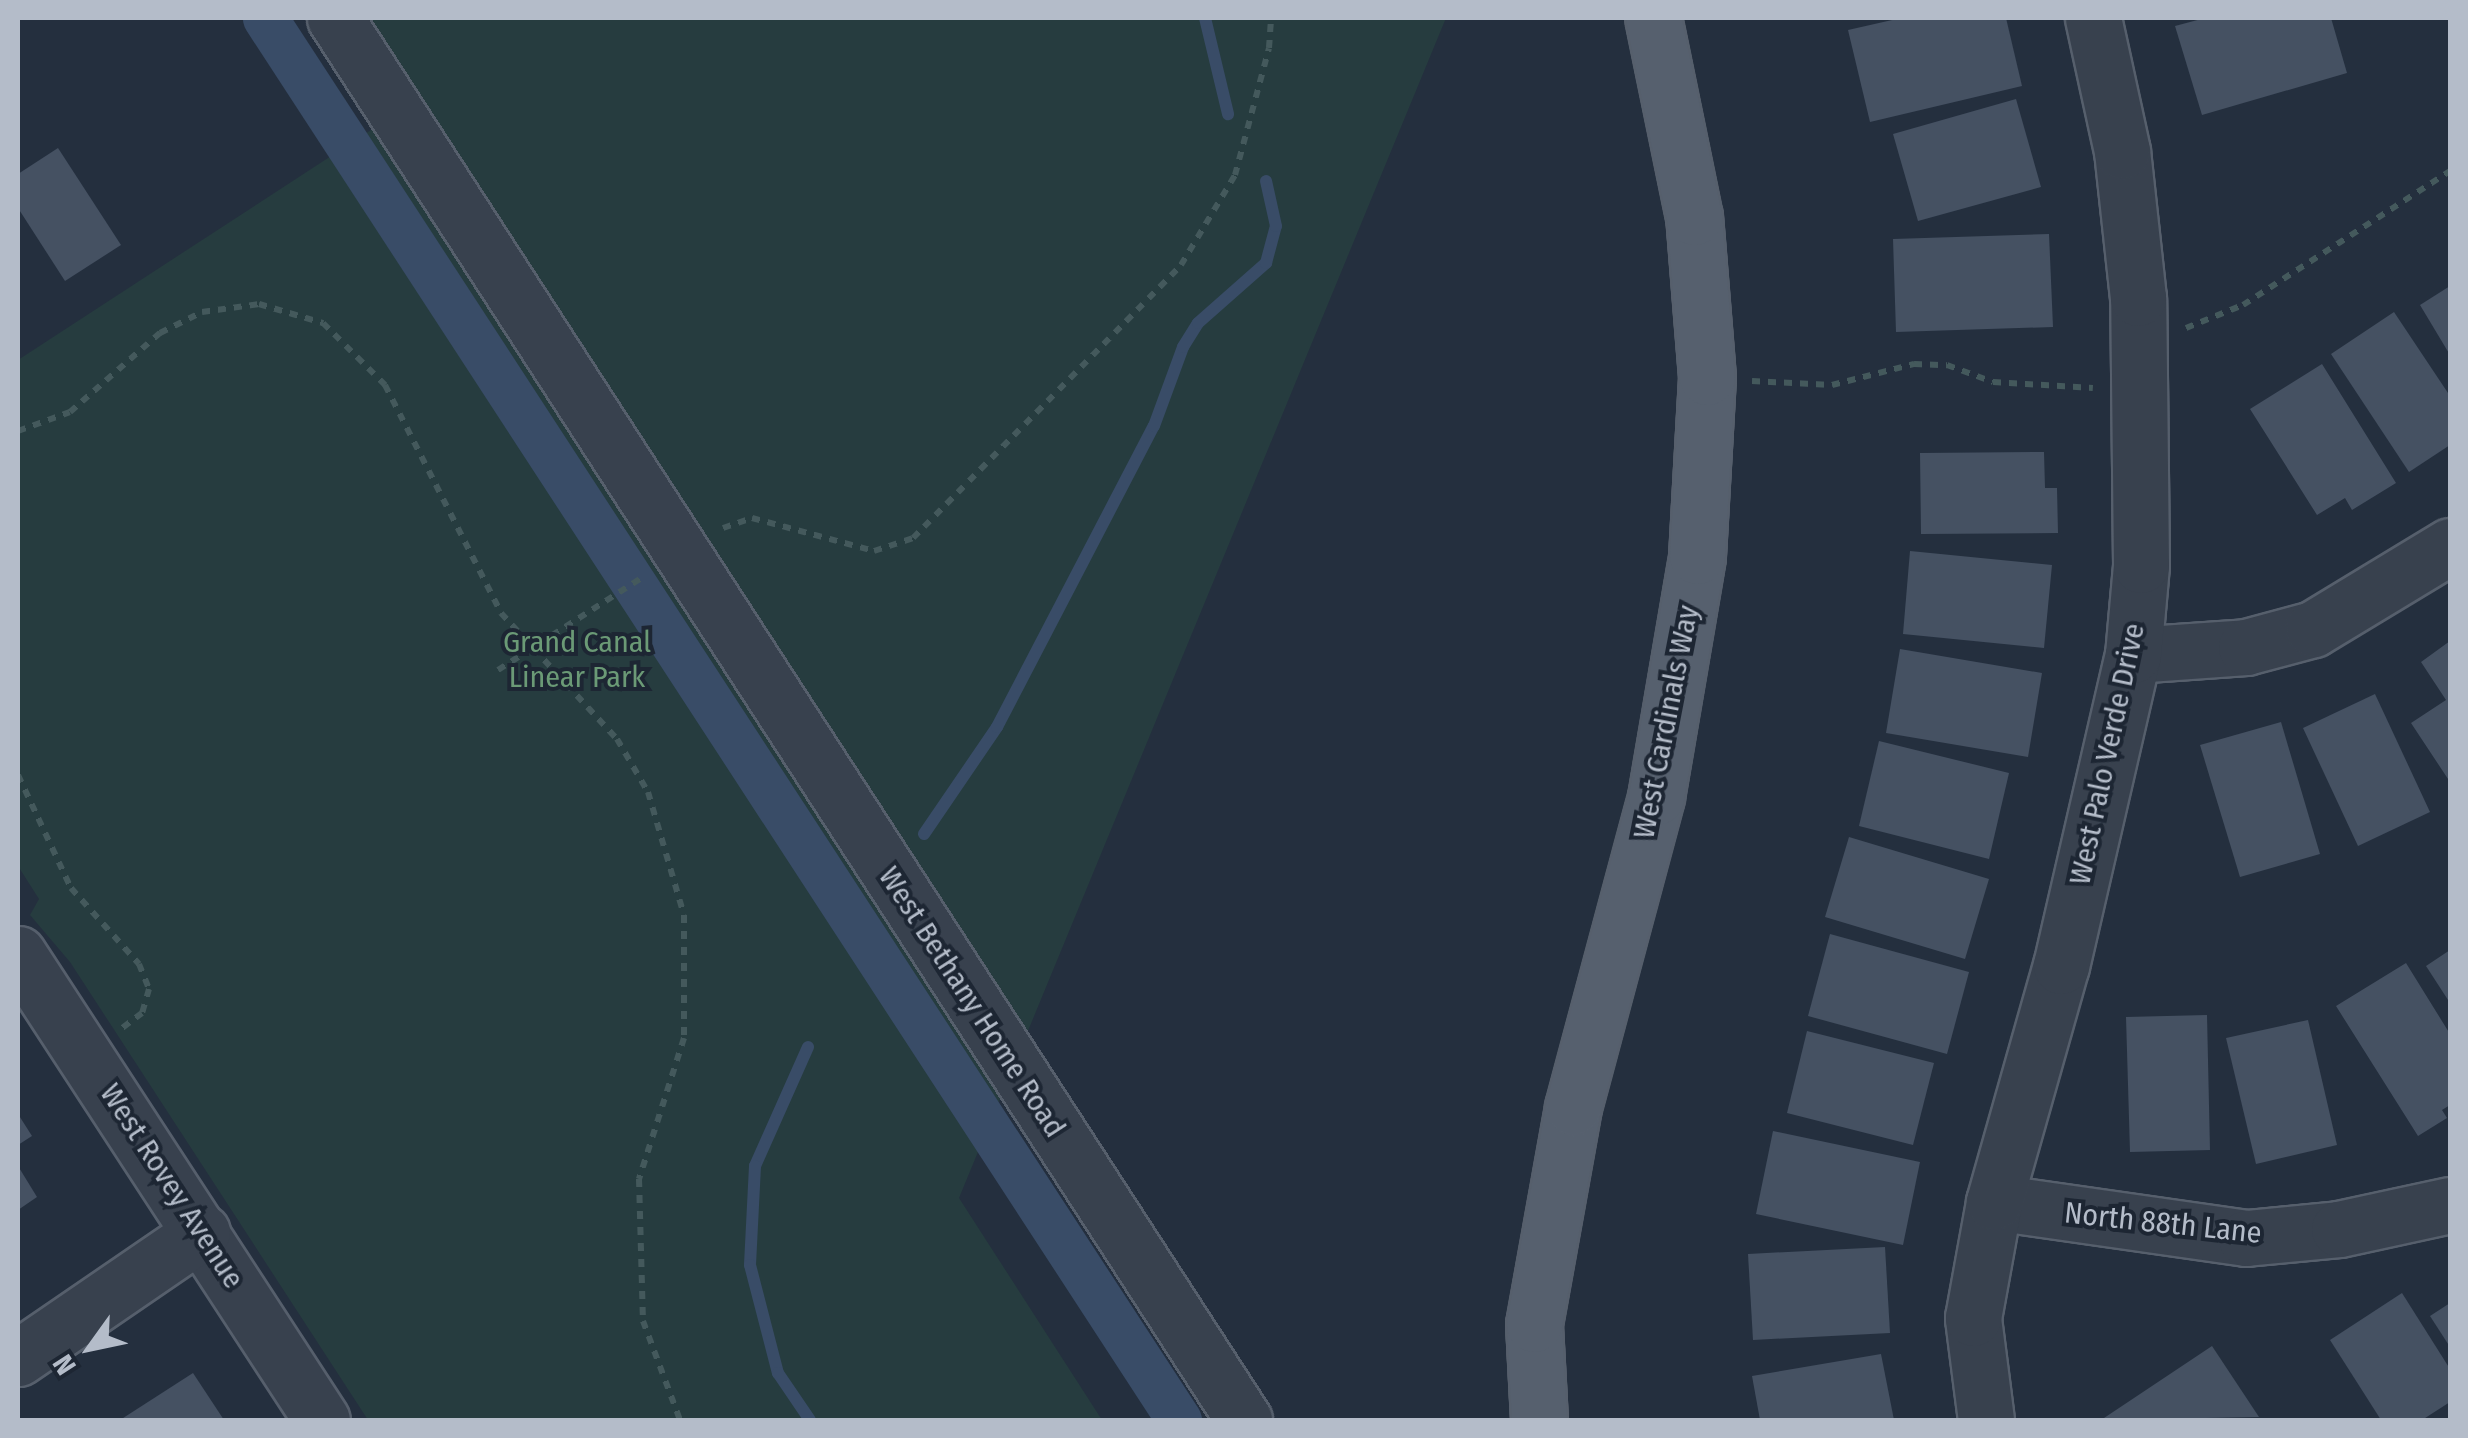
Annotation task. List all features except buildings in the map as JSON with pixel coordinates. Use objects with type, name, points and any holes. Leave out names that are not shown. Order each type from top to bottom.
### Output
[{"type":"main road","name":"West Cardinals Way","points":[[1538,1420],[1534,1324],[1573,1107],[1656,797],[1697,556],[1707,378],[1694,217],[1653,18]]},
{"type":"street","name":"West Bethany Home Road","points":[[336,18],[676,555],[1244,1420]]},
{"type":"street","name":"West Palo Verde Drive","points":[[1986,1420],[1974,1318],[1994,1202],[2061,966],[2134,655],[2144,444],[2139,335],[2122,151],[2093,18]]},
{"type":"street","points":[[2134,655],[2246,647],[2314,630],[2450,546]]},
{"type":"street","name":"West Rovey Avenue","points":[[18,954],[86,1052],[322,1420]]},
{"type":"street","name":"North 88th Lane","points":[[1994,1202],[2246,1238],[2339,1230],[2450,1205]]},
{"type":"street","points":[[18,1358],[202,1232]]},
{"type":"path","points":[[498,670],[676,555],[752,518],[874,551],[913,538],[1181,265],[1235,175],[1269,48],[1271,18]]},
{"type":"path","points":[[2139,335],[2212,321],[2243,305],[2450,170]]},
{"type":"path","points":[[18,431],[70,412],[160,333],[202,312],[260,304],[322,323],[385,385],[501,613],[601,720],[648,792],[684,915],[684,1038],[639,1179],[643,1321],[680,1420]]},
{"type":"path","points":[[1707,378],[1832,385],[1930,364],[2020,386],[2106,388]]},
{"type":"path","points":[[18,775],[71,888],[139,964],[149,988],[142,1013],[86,1052]]},
{"type":"green space","name":"Grand Canal Linear Park","points":[[335,18],[1446,18],[959,1198],[1102,1420],[368,1420],[70,962],[30,915],[39,899],[18,866],[18,360],[397,113]]},
{"type":"waterway","points":[[265,18],[1179,1420]]},
{"type":"waterway","points":[[1205,18],[1228,114]]},
{"type":"waterway","points":[[924,834],[997,727],[1154,426],[1183,347],[1198,323],[1266,263],[1276,226],[1266,181]]},
{"type":"waterway","points":[[808,1047],[755,1166],[750,1265],[778,1373],[810,1420]]}]
